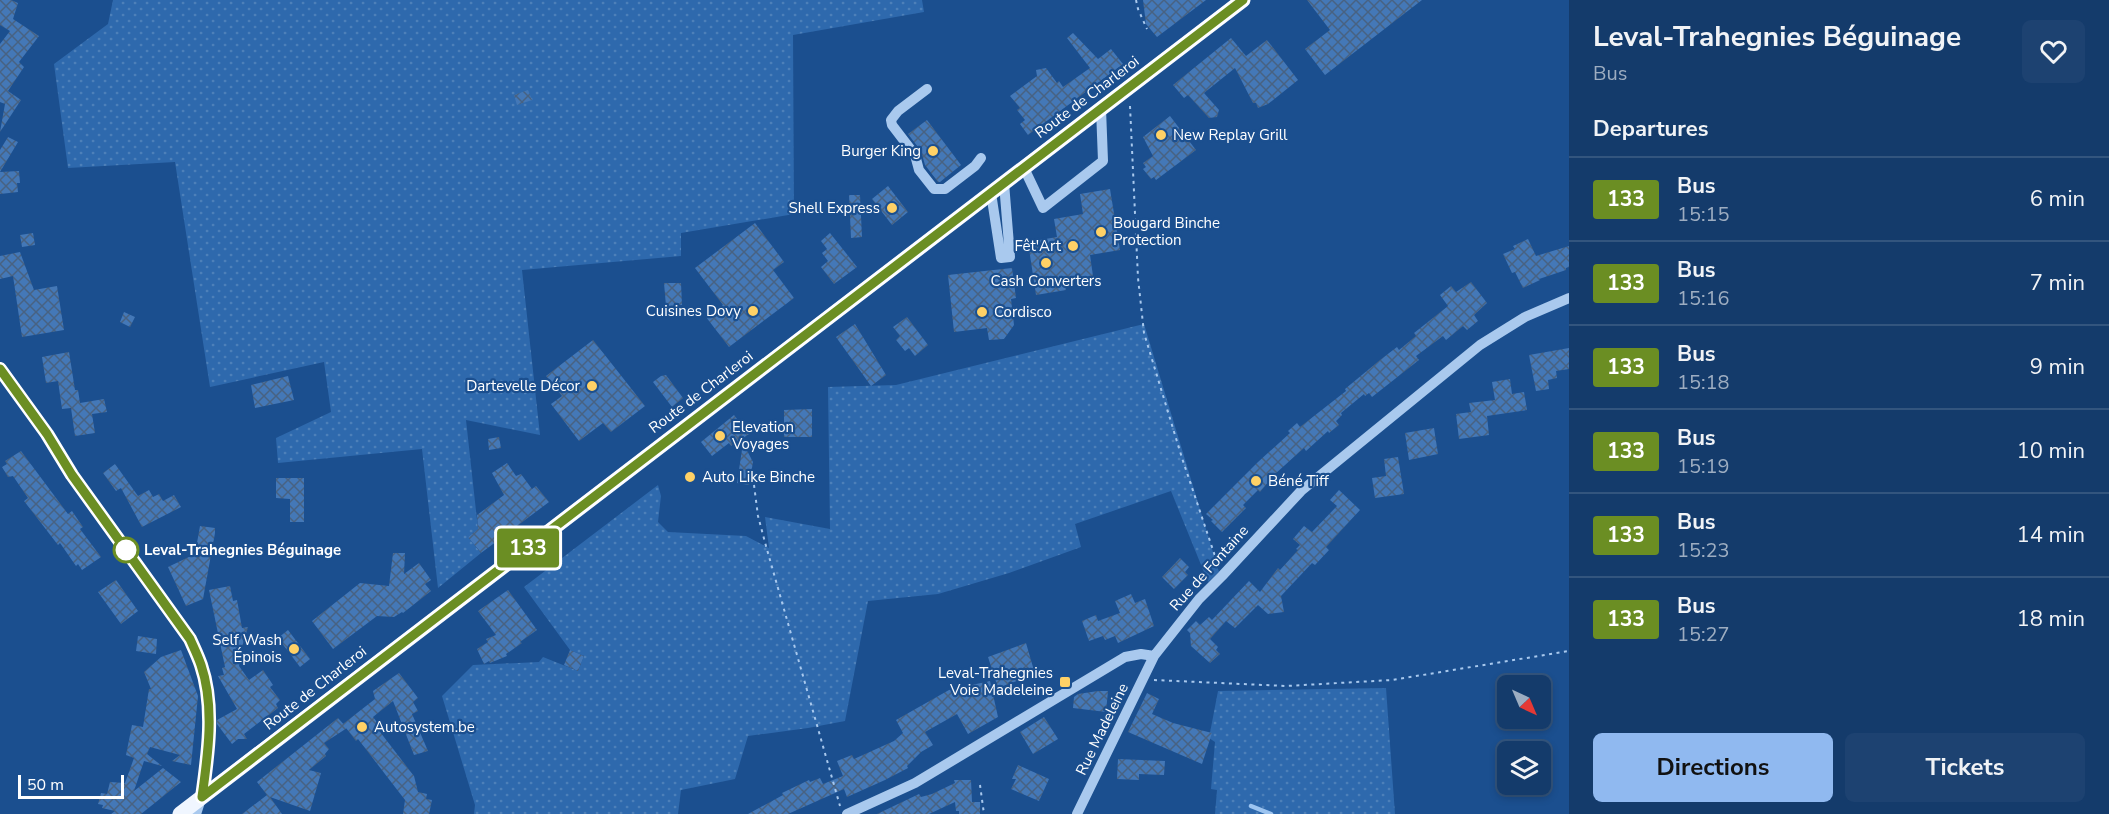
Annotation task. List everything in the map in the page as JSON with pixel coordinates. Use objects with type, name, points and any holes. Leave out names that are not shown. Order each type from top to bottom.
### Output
[{"type":"main road","name":"Route de Charleroi","points":[[180,814],[1243,0]]},
{"type":"street","points":[[927,89],[898,111],[891,120],[892,125],[915,155],[919,170],[934,189],[945,189],[975,166],[981,158]]},
{"type":"street","points":[[1024,168],[1043,208],[1103,162],[1101,109]]},
{"type":"street","points":[[992,194],[1001,258],[1010,257],[1004,183]]},
{"type":"street","name":"Rue de Fontaine","points":[[1154,656],[1199,598],[1301,491],[1480,345],[1525,316],[1569,298]]},
{"type":"street","points":[[0,369],[47,434],[72,475],[190,639],[201,666],[207,692],[207,757],[202,797],[196,814]]},
{"type":"street","points":[[845,814],[915,783],[1125,657],[1141,654],[1154,656]]},
{"type":"street","name":"Rue Madeleine","points":[[1077,814],[1154,656]]},
{"type":"path","points":[[1136,0],[1147,29]]},
{"type":"path","points":[[1130,87],[1138,279],[1144,333],[1182,458],[1222,576]]},
{"type":"path","points":[[754,485],[758,516],[769,557],[835,792],[845,814]]},
{"type":"path","points":[[1142,680],[1287,686],[1392,680],[1569,651]]},
{"type":"path","points":[[980,785],[984,814]]},
{"type":"shaded area","points":[[113,0],[922,0],[924,12],[793,35],[794,214],[681,233],[681,256],[522,270],[540,435],[466,420],[478,529],[468,537],[481,553],[438,588],[422,449],[278,463],[276,438],[331,412],[324,362],[210,387],[175,162],[68,168],[54,64],[108,24]]},
{"type":"shaded area","points":[[1144,324],[1219,572],[1208,582],[1171,491],[1075,524],[1081,547],[1009,573],[938,594],[868,601],[845,721],[748,736],[735,779],[681,790],[678,814],[474,814],[475,805],[442,696],[473,665],[539,662],[543,657],[578,671],[584,656],[570,650],[524,587],[658,485],[661,496],[658,522],[668,532],[746,536],[769,548],[765,517],[830,529],[828,387],[896,385]]},
{"type":"shaded area","points":[[1386,688],[1395,814],[1215,814],[1217,790],[1211,789],[1215,742],[1209,738],[1218,691]]},
{"type":"building","points":[[0,0],[11,0],[18,3],[13,19],[39,36],[19,62],[24,67],[8,91],[21,100],[0,132],[5,104],[0,102],[0,44],[10,31],[0,25]]},
{"type":"building","points":[[1143,0],[1206,0],[1157,37],[1146,24]]},
{"type":"building","points":[[1307,0],[1422,0],[1325,75],[1305,49],[1330,30]]},
{"type":"building","points":[[1073,33],[1098,59],[1111,49],[1123,64],[1028,135],[1020,124],[1025,120],[1017,110],[1020,108],[1010,96],[1037,76],[1036,70],[1046,68],[1057,83],[1059,81],[1063,87],[1090,68],[1067,38]]},
{"type":"building","points":[[1231,38],[1246,56],[1267,40],[1298,80],[1268,104],[1258,108],[1256,103],[1253,103],[1235,68],[1204,93],[1219,110],[1217,117],[1209,118],[1188,95],[1184,98],[1173,85]]},
{"type":"building","points":[[528,90],[532,100],[517,105],[514,95]]},
{"type":"building","points":[[1170,116],[1196,150],[1156,180],[1154,177],[1151,179],[1143,169],[1146,167],[1143,163],[1153,156],[1143,137]]},
{"type":"building","name":"Burger King","points":[[927,120],[961,165],[940,182],[925,165],[921,151],[908,134]]},
{"type":"building","points":[[8,137],[18,142],[0,172],[0,150]]},
{"type":"building","points":[[19,171],[18,192],[0,194],[0,172]]},
{"type":"building","name":"Shell Express","points":[[888,186],[908,212],[892,225],[872,199]]},
{"type":"building","points":[[1110,189],[1120,250],[1090,255],[1093,276],[1064,281],[1066,290],[1036,295],[1028,242],[1057,237],[1054,219],[1083,214],[1080,194]]},
{"type":"building","points":[[849,195],[860,195],[862,237],[851,238]]},
{"type":"building","points":[[755,223],[784,262],[773,270],[794,298],[729,347],[706,317],[723,305],[695,268]]},
{"type":"building","points":[[33,233],[35,245],[22,247],[20,235]]},
{"type":"building","points":[[830,233],[857,267],[834,284],[821,267],[828,261],[822,253],[827,249],[821,241]]},
{"type":"building","points":[[1528,239],[1536,256],[1569,246],[1569,267],[1523,288],[1515,272],[1512,273],[1503,254],[1515,249],[1513,246]]},
{"type":"building","points":[[20,252],[34,290],[57,286],[64,330],[22,337],[13,276],[0,279],[0,256]]},
{"type":"building","name":"Cordisco","points":[[1012,268],[1016,298],[1011,299],[1014,325],[1004,339],[989,340],[987,328],[954,332],[948,275]]},
{"type":"building","points":[[1471,282],[1487,303],[1474,315],[1478,321],[1467,330],[1463,326],[1446,340],[1443,336],[1416,356],[1419,360],[1372,397],[1369,393],[1365,396],[1364,394],[1341,413],[1342,415],[1336,421],[1339,425],[1329,433],[1328,431],[1306,451],[1304,448],[1275,474],[1260,492],[1258,490],[1243,505],[1246,508],[1222,532],[1211,521],[1213,520],[1206,514],[1290,433],[1288,431],[1297,423],[1300,427],[1346,391],[1345,389],[1380,360],[1397,347],[1399,350],[1416,336],[1414,333],[1448,306],[1440,295],[1451,286],[1456,292]]},
{"type":"building","points":[[664,283],[681,283],[682,305],[666,306]]},
{"type":"building","points":[[124,312],[135,317],[130,327],[120,322]]},
{"type":"building","points":[[907,317],[928,345],[915,356],[909,348],[905,351],[896,340],[900,336],[893,327]]},
{"type":"building","points":[[855,324],[886,375],[871,386],[836,337]]},
{"type":"building","name":"Dartevelle Décor","points":[[593,340],[645,406],[611,432],[603,423],[579,441],[551,404],[562,396],[546,376]]},
{"type":"building","points":[[1569,348],[1569,369],[1556,371],[1557,378],[1548,380],[1549,389],[1536,391],[1529,355]]},
{"type":"building","points":[[69,352],[75,390],[78,390],[80,403],[104,399],[107,412],[92,414],[95,433],[75,436],[71,408],[62,409],[58,381],[46,383],[42,357]]},
{"type":"building","points":[[666,375],[683,398],[672,407],[653,382]]},
{"type":"building","points":[[288,376],[294,400],[255,408],[251,385]]},
{"type":"building","points":[[1510,379],[1512,394],[1524,392],[1527,410],[1487,416],[1489,435],[1459,439],[1456,414],[1471,412],[1469,403],[1495,400],[1492,382]]},
{"type":"building","points":[[812,409],[812,437],[784,437],[784,410]]},
{"type":"building","points":[[734,415],[749,434],[731,446],[729,443],[712,456],[701,442]]},
{"type":"building","points":[[1434,428],[1438,454],[1409,460],[1405,433]]},
{"type":"building","points":[[499,437],[501,448],[489,450],[488,439]]},
{"type":"building","points":[[743,443],[753,462],[749,485],[737,483]]},
{"type":"building","points":[[21,451],[68,514],[72,511],[83,527],[80,529],[101,557],[82,570],[78,564],[76,566],[60,543],[58,545],[24,501],[28,498],[13,476],[8,477],[2,467],[7,464],[5,461]]},
{"type":"building","points":[[1398,457],[1404,494],[1375,498],[1372,478],[1386,476],[1384,459]]},
{"type":"building","points":[[507,463],[516,476],[521,474],[532,489],[536,486],[549,502],[481,553],[468,537],[478,529],[477,515],[504,495],[492,473]]},
{"type":"building","points":[[115,464],[138,496],[149,490],[153,497],[159,494],[163,501],[174,495],[181,507],[142,527],[121,488],[116,491],[103,473]]},
{"type":"building","points":[[276,478],[304,478],[304,522],[290,522],[290,499],[276,498]]},
{"type":"building","points":[[1339,490],[1360,510],[1326,547],[1329,550],[1315,565],[1312,563],[1281,596],[1284,612],[1268,614],[1258,605],[1235,628],[1226,621],[1210,639],[1218,647],[1216,650],[1220,654],[1210,663],[1191,646],[1190,633],[1187,630],[1196,621],[1200,625],[1209,617],[1212,620],[1249,581],[1260,592],[1278,568],[1280,570],[1298,550],[1296,549],[1300,545],[1293,539],[1304,526],[1312,532],[1337,506],[1330,500]]},
{"type":"building","points":[[200,526],[215,528],[215,533],[203,599],[186,606],[168,567],[195,554]]},
{"type":"building","points":[[393,553],[405,553],[404,574],[419,563],[431,580],[425,584],[431,591],[403,613],[394,617],[377,616],[333,649],[312,621],[360,583],[389,586]]},
{"type":"building","points":[[1180,558],[1189,567],[1185,572],[1188,575],[1174,589],[1162,577]]},
{"type":"building","points":[[116,580],[138,611],[121,624],[98,592]]},
{"type":"building","points":[[230,586],[233,601],[237,600],[242,628],[248,627],[239,666],[249,680],[263,670],[273,685],[270,687],[280,700],[276,704],[278,708],[244,734],[247,739],[238,739],[232,744],[217,724],[217,720],[237,709],[218,676],[224,675],[222,668],[225,667],[209,590]]},
{"type":"building","points":[[508,590],[537,630],[506,654],[507,656],[484,664],[477,649],[488,642],[486,639],[496,635],[478,611]]},
{"type":"building","points":[[1131,594],[1135,603],[1145,599],[1154,626],[1118,643],[1115,636],[1105,640],[1103,636],[1089,641],[1082,621],[1096,615],[1098,621],[1120,613],[1115,601]]},
{"type":"building","name":"Self Wash Épinois","points":[[288,630],[310,659],[300,667],[278,638]]},
{"type":"building","points":[[138,636],[157,639],[156,654],[136,651]]},
{"type":"building","points":[[1026,643],[1035,674],[998,688],[988,657]]},
{"type":"building","points":[[181,650],[198,696],[191,765],[172,761],[180,755],[150,747],[147,754],[162,766],[144,761],[134,791],[163,768],[181,782],[141,814],[111,814],[115,811],[102,808],[103,805],[98,804],[101,793],[107,794],[110,782],[125,783],[134,758],[126,755],[132,725],[143,727],[149,689],[151,689],[144,672],[161,657]]},
{"type":"building","points":[[570,650],[584,656],[578,671],[564,665]]},
{"type":"building","points":[[399,673],[418,698],[413,702],[418,711],[412,714],[428,751],[414,755],[393,701],[373,717],[380,726],[377,728],[414,776],[418,792],[427,794],[426,799],[432,800],[429,814],[403,814],[405,800],[358,739],[356,741],[343,724],[375,699],[373,691]]},
{"type":"building","points":[[990,681],[998,717],[968,734],[957,714],[925,732],[933,745],[921,752],[907,766],[908,768],[847,797],[844,789],[788,814],[748,814],[809,780],[810,782],[820,778],[823,784],[843,776],[837,761],[852,755],[854,759],[894,741],[903,733],[896,720],[949,690]]},
{"type":"building","points":[[1108,691],[1106,712],[1073,708],[1074,697],[1078,694]]},
{"type":"building","points":[[1147,693],[1159,699],[1152,714],[1173,723],[1212,733],[1202,764],[1128,732]]},
{"type":"building","points":[[1044,717],[1058,739],[1033,754],[1020,732]]},
{"type":"building","points":[[338,718],[347,728],[324,743],[329,749],[326,756],[309,770],[321,773],[310,811],[270,797],[282,814],[242,814],[267,795],[257,782]]},
{"type":"building","points":[[1118,759],[1165,761],[1164,775],[1139,774],[1139,780],[1117,779]]},
{"type":"building","points":[[1018,765],[1049,779],[1039,801],[1011,789],[1016,779],[1012,779]]},
{"type":"building","points":[[954,780],[971,780],[972,802],[980,802],[980,814],[959,814],[959,811],[956,811],[955,802],[929,814],[877,814],[919,794],[921,797],[932,794],[955,783]]},
{"type":"waterway","points":[[1251,806],[1271,814]]},
{"type":"bus line","name":"133","points":[[0,369],[47,434],[72,475],[190,639],[201,666],[207,692],[207,757],[202,797],[1243,0]]},
{"type":"place","name":"New Replay Grill","points":[[1161,135]]},
{"type":"place","name":"Burger King","points":[[933,151]]},
{"type":"place","name":"Shell Express","points":[[892,208]]},
{"type":"place","name":"Bougard Binche Protection","points":[[1101,232]]},
{"type":"place","name":"Fêt'Art","points":[[1073,246]]},
{"type":"place","name":"Cash Converters","points":[[1046,263]]},
{"type":"place","name":"Cuisines Dovy","points":[[753,311]]},
{"type":"place","name":"Cordisco","points":[[982,312]]},
{"type":"place","name":"Dartevelle Décor","points":[[592,386]]},
{"type":"place","name":"Elevation Voyages","points":[[720,436]]},
{"type":"place","name":"Auto Like Binche","points":[[690,477]]},
{"type":"place","name":"Béné Tiff","points":[[1256,481]]},
{"type":"place","name":"Leval-Trahegnies Béguinage","points":[[126,550]]},
{"type":"place","name":"Self Wash Épinois","points":[[294,649]]},
{"type":"place","name":"Leval-Trahegnies Voie Madeleine","points":[[1065,682]]},
{"type":"place","name":"Autosystem.be","points":[[362,727]]}]
